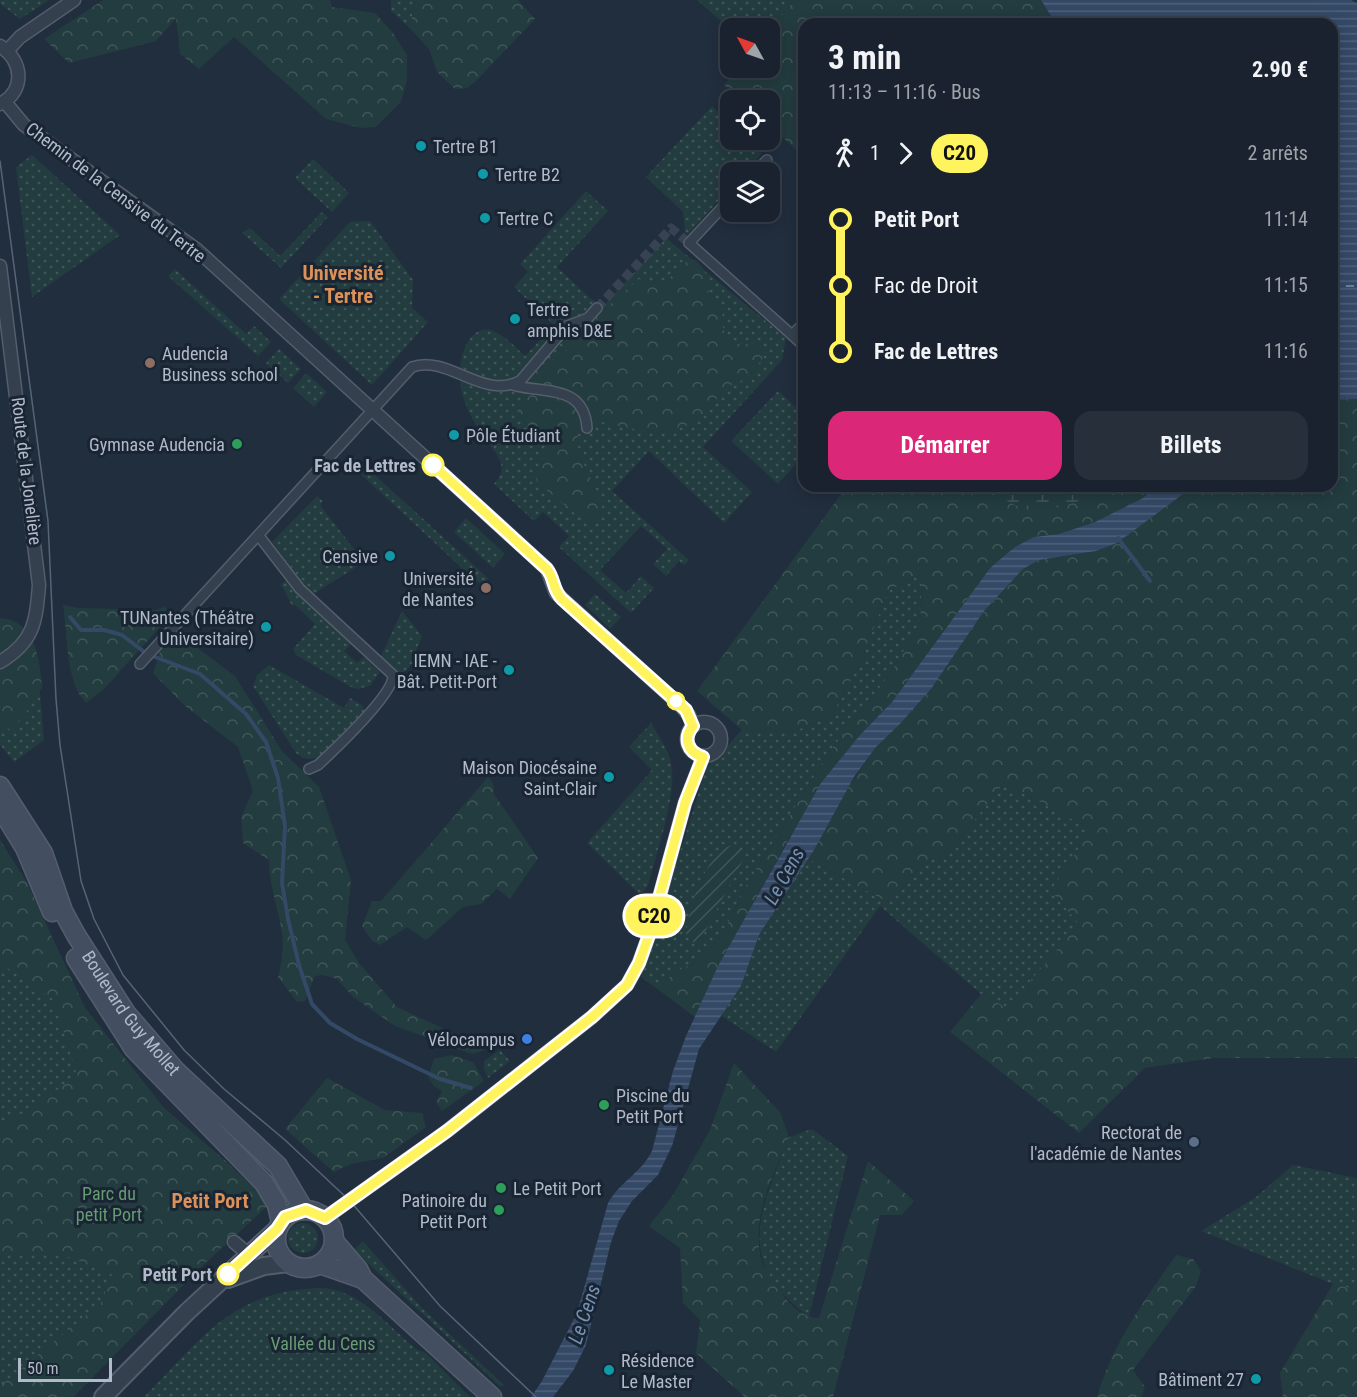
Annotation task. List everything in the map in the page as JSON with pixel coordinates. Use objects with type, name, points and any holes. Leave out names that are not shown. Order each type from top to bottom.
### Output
[{"type":"main road","name":"Boulevard Guy Mollet","points":[[0,786],[43,853],[59,901],[76,935],[126,1013],[176,1071],[278,1166],[304,1210]]},
{"type":"main road","name":"Boulevard Guy Mollet","points":[[0,807],[25,848],[70,948],[121,1032],[158,1076],[222,1138],[264,1183],[277,1205],[279,1226]]},
{"type":"main road","points":[[304,1210],[316,1212],[325,1218],[332,1227],[334,1241],[329,1256],[320,1264],[304,1269],[288,1263],[277,1248],[279,1226],[291,1214],[304,1210]]},
{"type":"main road","points":[[334,1241],[358,1269],[363,1279],[492,1397]]},
{"type":"main road","points":[[320,1264],[363,1279]]},
{"type":"street","points":[[2,103],[16,88],[19,75],[16,61],[4,48],[74,0]]},
{"type":"street","name":"Chemin de la Censive du Tertre","points":[[2,103],[24,125],[196,249],[547,569],[556,593],[681,706],[689,714],[693,726]]},
{"type":"street","points":[[720,210],[689,243],[798,340]]},
{"type":"street","name":"Route de la Jonelière","points":[[0,266],[39,585],[31,632],[21,647],[0,662]]},
{"type":"street","points":[[513,385],[521,380],[567,326],[588,318],[597,308]]},
{"type":"street","points":[[792,335],[798,329]]},
{"type":"street","points":[[140,664],[406,372],[420,364],[460,373],[498,387],[513,385],[552,389],[572,399],[586,415],[587,428]]},
{"type":"street","points":[[259,536],[300,589],[393,675],[392,684],[370,713],[318,765],[309,769]]},
{"type":"street","points":[[710,723],[721,734],[718,749],[712,755],[703,757],[692,752],[687,736],[693,726],[710,723]]},
{"type":"street","points":[[325,1218],[447,1131],[592,1017],[627,985],[639,963],[649,935],[685,803],[703,757]]},
{"type":"street","points":[[103,1397],[279,1226]]},
{"type":"street","points":[[234,1242],[248,1254]]},
{"type":"street","points":[[221,1281],[251,1270],[288,1263]]},
{"type":"green space","points":[[0,0],[49,0],[20,19],[0,4]]},
{"type":"green space","points":[[103,0],[330,0],[332,7],[375,13],[393,33],[407,55],[407,80],[401,102],[376,127],[361,128],[326,119],[234,37],[199,69],[180,54],[176,18],[156,41],[69,63],[44,39]]},
{"type":"green space","points":[[391,0],[415,0],[410,28],[391,11]]},
{"type":"green space","points":[[415,0],[518,0],[535,19],[476,81],[467,88],[455,89],[437,72],[429,49],[410,28]]},
{"type":"green space","points":[[697,0],[794,0],[780,18],[720,18],[720,20]]},
{"type":"green space","points":[[794,0],[1041,0],[1052,18],[798,18],[798,152],[780,135],[780,90],[730,90],[724,85],[730,78],[780,78],[780,18]]},
{"type":"green space","points":[[712,106],[720,114],[720,150],[759,150],[762,153],[754,162],[720,162],[720,199],[688,234],[685,233],[683,212],[646,177]]},
{"type":"green space","points":[[32,155],[120,235],[32,297],[16,167]]},
{"type":"green space","points":[[313,159],[349,193],[332,212],[295,178]]},
{"type":"green space","points":[[586,191],[608,211],[557,267],[591,299],[604,305],[666,238],[786,338],[782,360],[703,447],[752,492],[724,523],[649,451],[612,491],[689,560],[684,565],[679,561],[666,576],[653,564],[667,549],[641,526],[600,570],[626,593],[641,576],[654,588],[631,613],[559,547],[569,536],[543,512],[534,521],[494,484],[501,473],[500,461],[473,419],[463,398],[461,386],[461,363],[464,350],[476,333],[482,330],[494,331],[525,356],[554,325],[514,287],[528,272],[520,264]]},
{"type":"green space","points":[[322,212],[328,217],[281,268],[242,233],[250,228],[280,256]]},
{"type":"green space","points":[[370,221],[413,280],[412,308],[428,322],[372,385],[279,299],[350,222]]},
{"type":"green space","points":[[695,260],[704,270],[710,294],[721,310],[723,330],[737,344],[760,344],[765,354],[748,376],[724,389],[711,409],[692,424],[678,429],[648,431],[587,418],[580,428],[577,439],[579,451],[601,501],[603,512],[596,521],[585,522],[537,482],[536,472],[544,454],[545,438],[527,428],[519,416],[520,404],[528,393],[536,370],[566,351],[597,316],[639,279],[663,281],[672,276],[685,263]]},
{"type":"green space","points":[[175,269],[246,334],[254,326],[271,342],[258,356],[168,276]]},
{"type":"green space","points":[[279,349],[301,369],[288,383],[266,363]]},
{"type":"green space","points":[[306,373],[327,392],[314,407],[293,388]]},
{"type":"green space","points":[[778,391],[798,409],[798,462],[778,484],[731,441]]},
{"type":"green space","points":[[1338,398],[1357,399],[1357,1058],[1213,1058],[1145,1068],[1079,1133],[950,1032],[981,994],[1007,1008],[1079,924],[1051,891],[1091,829],[1004,783],[945,857],[929,859],[889,903],[807,858],[820,839],[836,805],[876,747],[931,689],[984,611],[1023,569],[1039,560],[1096,551],[1117,543],[1186,492],[1338,492]]},
{"type":"green space","points":[[354,456],[489,579],[478,583],[354,468]]},
{"type":"green space","points":[[843,492],[1149,492],[1143,498],[1095,522],[1059,534],[1034,537],[990,568],[892,702],[860,735],[788,840],[719,966],[696,1018],[659,990],[673,973],[700,960],[722,935],[747,884],[830,751],[891,673],[920,622],[922,574],[888,591],[860,663],[831,716],[792,732],[742,730],[697,691]]},
{"type":"green space","points":[[998,492],[1101,492],[1072,503],[1038,511],[1024,509]]},
{"type":"green space","points":[[317,496],[323,501],[320,505],[364,562],[312,595],[272,542]]},
{"type":"green space","points":[[466,518],[505,554],[493,568],[454,532]]},
{"type":"green space","points":[[922,574],[920,622],[891,673],[830,751],[747,884],[722,935],[700,960],[673,973],[659,990],[641,977],[706,769],[742,730],[792,732],[831,716],[860,663],[888,591]]},
{"type":"green space","points":[[287,580],[351,644],[344,651],[357,663],[364,657],[380,672],[370,686],[357,689],[349,686],[296,655],[293,649],[315,624],[295,605],[292,606],[281,584]]},
{"type":"green space","points":[[595,594],[621,617],[610,629],[585,605]]},
{"type":"green space","points":[[63,605],[79,608],[157,610],[165,606],[170,616],[104,689],[86,703],[74,683],[68,657]]},
{"type":"green space","points":[[402,611],[422,636],[416,651],[418,657],[400,677],[380,658]]},
{"type":"green space","points":[[0,618],[12,620],[29,634],[37,655],[42,688],[25,715],[10,730],[0,722]]},
{"type":"green space","points":[[180,635],[235,676],[282,751],[319,787],[351,880],[345,940],[359,963],[397,1007],[455,1034],[483,1038],[487,1044],[482,1051],[472,1054],[395,1026],[353,997],[337,979],[323,975],[315,976],[305,1001],[297,1002],[278,977],[282,960],[282,931],[270,876],[269,860],[243,843],[241,817],[253,791],[238,747],[184,705],[153,673],[162,645]]},
{"type":"green space","points":[[37,658],[44,740],[14,762],[0,745],[0,680]]},
{"type":"green space","points":[[269,665],[344,708],[350,698],[362,705],[365,711],[334,747],[314,758],[305,758],[296,753],[253,686],[257,675]]},
{"type":"green space","points":[[651,723],[670,758],[672,782],[660,844],[648,886],[640,895],[587,843],[652,770],[629,747]]},
{"type":"green space","points":[[488,777],[493,783],[494,794],[538,858],[510,899],[497,889],[481,904],[463,907],[426,940],[407,927],[380,945],[372,941],[362,926],[372,901],[381,901]]},
{"type":"green space","points":[[1004,783],[1091,829],[1051,891],[1080,924],[1007,1009],[981,994],[880,906],[776,1052],[720,1015],[741,986],[759,935],[807,858],[889,903],[929,859],[945,857]]},
{"type":"green space","name":"Parc du petit Port","points":[[0,840],[27,883],[85,1008],[164,1108],[229,1164],[262,1199],[266,1207],[202,1266],[73,1397],[0,1397]]},
{"type":"green space","name":"Parc du petit Port","points":[[0,840],[27,883],[85,1008],[164,1108],[253,1186],[266,1207],[202,1266],[73,1397],[0,1397],[0,1386],[101,1303],[112,1274],[58,1253],[0,1253],[0,1124],[23,1113],[77,1076],[54,1000],[0,963]]},
{"type":"green space","points":[[731,845],[744,851],[745,856],[699,943],[690,941],[686,934],[687,923],[694,897],[713,860]]},
{"type":"green space","points":[[500,1050],[510,1061],[488,1078],[484,1069],[484,1061]]},
{"type":"green space","points":[[451,1055],[473,1062],[484,1081],[442,1111],[436,1102],[442,1091],[434,1086],[428,1077],[434,1059]]},
{"type":"green space","points":[[734,1063],[780,1112],[789,1137],[766,1196],[759,1226],[759,1242],[764,1266],[783,1295],[796,1309],[807,1316],[819,1318],[868,1161],[914,1201],[902,1215],[880,1215],[833,1397],[745,1397],[696,1353],[700,1320],[683,1303],[680,1248],[649,1226],[673,1195],[710,1130]]},
{"type":"green space","points":[[327,1078],[385,1110],[422,1113],[426,1127],[383,1158],[351,1164],[334,1172],[285,1129]]},
{"type":"green space","points":[[812,1129],[848,1156],[809,1317],[785,1296],[770,1276],[762,1255],[760,1234],[769,1188],[789,1137]]},
{"type":"green space","points":[[1293,1165],[1357,1178],[1357,1290],[1333,1284],[1201,1231],[1256,1197]]},
{"type":"green space","points":[[303,1223],[314,1227],[318,1238],[314,1249],[303,1253],[292,1249],[288,1238],[292,1227]]},
{"type":"green space","points":[[363,1241],[422,1308],[504,1385],[501,1387],[354,1250]]},
{"type":"green space","points":[[1176,1255],[1193,1259],[1201,1271],[1196,1286],[1133,1370],[1145,1387],[1141,1397],[1097,1397],[1120,1341]]},
{"type":"green space","points":[[1333,1284],[1357,1290],[1357,1397],[1283,1397],[1280,1373]]},
{"type":"green space","name":"Vallée du Cens","points":[[320,1288],[334,1290],[360,1301],[416,1349],[426,1353],[470,1397],[144,1397],[201,1338],[240,1309],[263,1298],[289,1291]]},
{"type":"water","points":[[1041,0],[1351,0],[1357,3],[1357,399],[1338,400],[1338,18],[1052,18]]},
{"type":"water","name":"Le Cens","points":[[1149,492],[1186,492],[1117,543],[1096,551],[1039,560],[1023,569],[984,611],[931,689],[876,747],[854,777],[814,850],[759,935],[741,986],[699,1049],[672,1146],[658,1175],[632,1201],[619,1221],[611,1242],[586,1345],[573,1371],[553,1397],[531,1397],[542,1381],[577,1313],[608,1203],[652,1151],[673,1071],[686,1036],[718,966],[821,783],[860,735],[892,702],[990,568],[1015,547],[1034,537],[1059,534],[1095,522],[1143,498]]},
{"type":"waterway","points":[[1118,538],[1150,581]]},
{"type":"waterway","points":[[70,617],[81,630],[104,630],[122,635],[143,651]]},
{"type":"waterway","points":[[155,657],[200,674],[246,714],[266,742],[278,778],[285,826],[282,883],[288,919],[299,965],[312,1004],[330,1023],[357,1039],[440,1079],[471,1088]]},
{"type":"ferry route","points":[[1338,286],[1357,286]]},
{"type":"tunnel","points":[[597,308],[671,228],[689,243]]},
{"type":"tram line","points":[[0,161],[48,521],[60,745],[81,881],[94,919],[123,975],[184,1050],[224,1089],[285,1140],[350,1201],[440,1306],[536,1397]]},
{"type":"bus line","name":"C20","points":[[228,1274],[277,1229],[285,1217],[294,1212],[306,1210],[316,1212],[325,1218],[345,1205],[447,1131],[592,1017],[627,985],[639,963],[649,935],[685,803],[703,757],[692,752],[688,744],[687,736],[693,726],[686,710],[562,599],[553,587],[551,573],[433,465]]},
{"type":"place","name":"Tertre B1","points":[[421,146]]},
{"type":"place","name":"Tertre B2","points":[[483,174]]},
{"type":"place","name":"Tertre C","points":[[485,218]]},
{"type":"place","name":"Tertre amphis D&E","points":[[515,319]]},
{"type":"place","name":"Audencia Business school","points":[[150,363]]},
{"type":"place","name":"Pôle Étudiant","points":[[454,435]]},
{"type":"place","name":"Gymnase Audencia","points":[[237,444]]},
{"type":"place","name":"Fac de Lettres","points":[[433,465]]},
{"type":"place","name":"Censive","points":[[390,556]]},
{"type":"place","name":"Université de Nantes","points":[[486,588]]},
{"type":"place","name":"TUNantes (Théâtre Universitaire)","points":[[266,627]]},
{"type":"place","name":"IEMN - IAE - Bât. Petit-Port","points":[[509,670]]},
{"type":"place","name":"Maison Diocésaine Saint-Clair","points":[[609,777]]},
{"type":"place","name":"Vélocampus","points":[[527,1039]]},
{"type":"place","name":"Piscine du Petit Port","points":[[604,1105]]},
{"type":"place","name":"Rectorat de l'académie de Nantes","points":[[1194,1142]]},
{"type":"place","name":"Le Petit Port","points":[[501,1188]]},
{"type":"place","name":"Patinoire du Petit Port","points":[[499,1210]]},
{"type":"place","name":"Petit Port","points":[[228,1274]]},
{"type":"place","name":"Résidence Le Master","points":[[609,1370]]},
{"type":"place","name":"Bâtiment 27","points":[[1256,1379]]},
{"type":"district","name":"Université - Tertre","points":[[343,284]]},
{"type":"district","name":"Petit Port","points":[[210,1201]]}]
